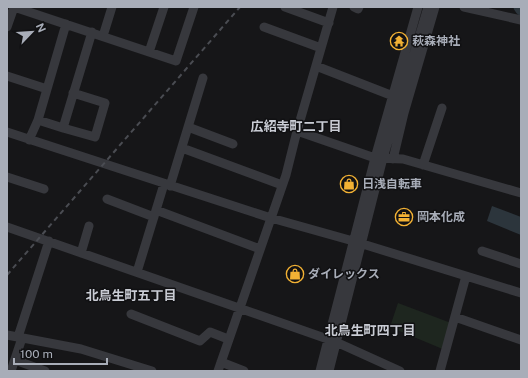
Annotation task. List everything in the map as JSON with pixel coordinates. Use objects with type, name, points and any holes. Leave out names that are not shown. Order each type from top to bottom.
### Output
[{"type":"street","points":[[7,27],[13,7],[176,61],[194,7]]},
{"type":"street","points":[[103,36],[112,7]]},
{"type":"street","points":[[149,52],[164,7]]},
{"type":"street","points":[[285,7],[328,23]]},
{"type":"street","points":[[218,371],[282,185],[333,7]]},
{"type":"street","points":[[354,7],[359,7]]},
{"type":"street","points":[[320,371],[332,340],[379,158],[393,96],[418,7]]},
{"type":"street","points":[[379,158],[428,7]]},
{"type":"street","points":[[393,159],[404,113],[435,7]]},
{"type":"street","points":[[464,7],[521,20]]},
{"type":"street","points":[[29,140],[38,120],[66,24]]},
{"type":"street","points":[[264,27],[321,48]]},
{"type":"street","points":[[62,128],[92,32]]},
{"type":"street","points":[[316,66],[393,96]]},
{"type":"street","points":[[7,76],[47,89]]},
{"type":"street","points":[[137,272],[155,213],[182,148],[203,78]]},
{"type":"street","points":[[38,120],[95,137],[104,104],[73,93]]},
{"type":"street","points":[[422,165],[442,108]]},
{"type":"street","points":[[188,127],[233,144]]},
{"type":"street","points":[[297,130],[379,158],[403,159],[521,193]]},
{"type":"street","points":[[7,132],[271,218],[521,292]]},
{"type":"street","points":[[182,148],[282,185]]},
{"type":"street","points":[[7,177],[44,189]]},
{"type":"street","points":[[107,199],[155,213],[260,249]]},
{"type":"street","points":[[81,253],[89,226]]},
{"type":"street","points":[[7,227],[332,340],[400,371]]},
{"type":"street","points":[[10,370],[15,360],[20,338],[49,241]]},
{"type":"street","points":[[482,251],[521,264]]},
{"type":"street","points":[[440,371],[466,276]]},
{"type":"street","points":[[131,314],[200,341],[210,332],[228,339]]},
{"type":"street","points":[[455,317],[521,340]]},
{"type":"street","points":[[7,335],[82,349],[152,371]]},
{"type":"street","points":[[329,371],[332,340]]},
{"type":"street","points":[[15,360],[45,371]]},
{"type":"street","points":[[221,362],[244,371]]},
{"type":"shaded area","points":[[492,206],[521,217],[521,235],[487,221]]},
{"type":"shaded area","points":[[398,303],[451,323],[445,350],[390,327]]},
{"type":"railway","points":[[7,275],[240,7]]},
{"type":"place","name":"萩森神社","points":[[399,41]]},
{"type":"place","name":"日浅自転車","points":[[349,184]]},
{"type":"place","name":"岡本化成","points":[[404,217]]},
{"type":"place","name":"ダイレックス","points":[[295,274]]},
{"type":"district","name":"広紹寺町二丁目","points":[[296,126]]},
{"type":"district","name":"北鳥生町五丁目","points":[[131,295]]},
{"type":"district","name":"北鳥生町四丁目","points":[[370,330]]}]
